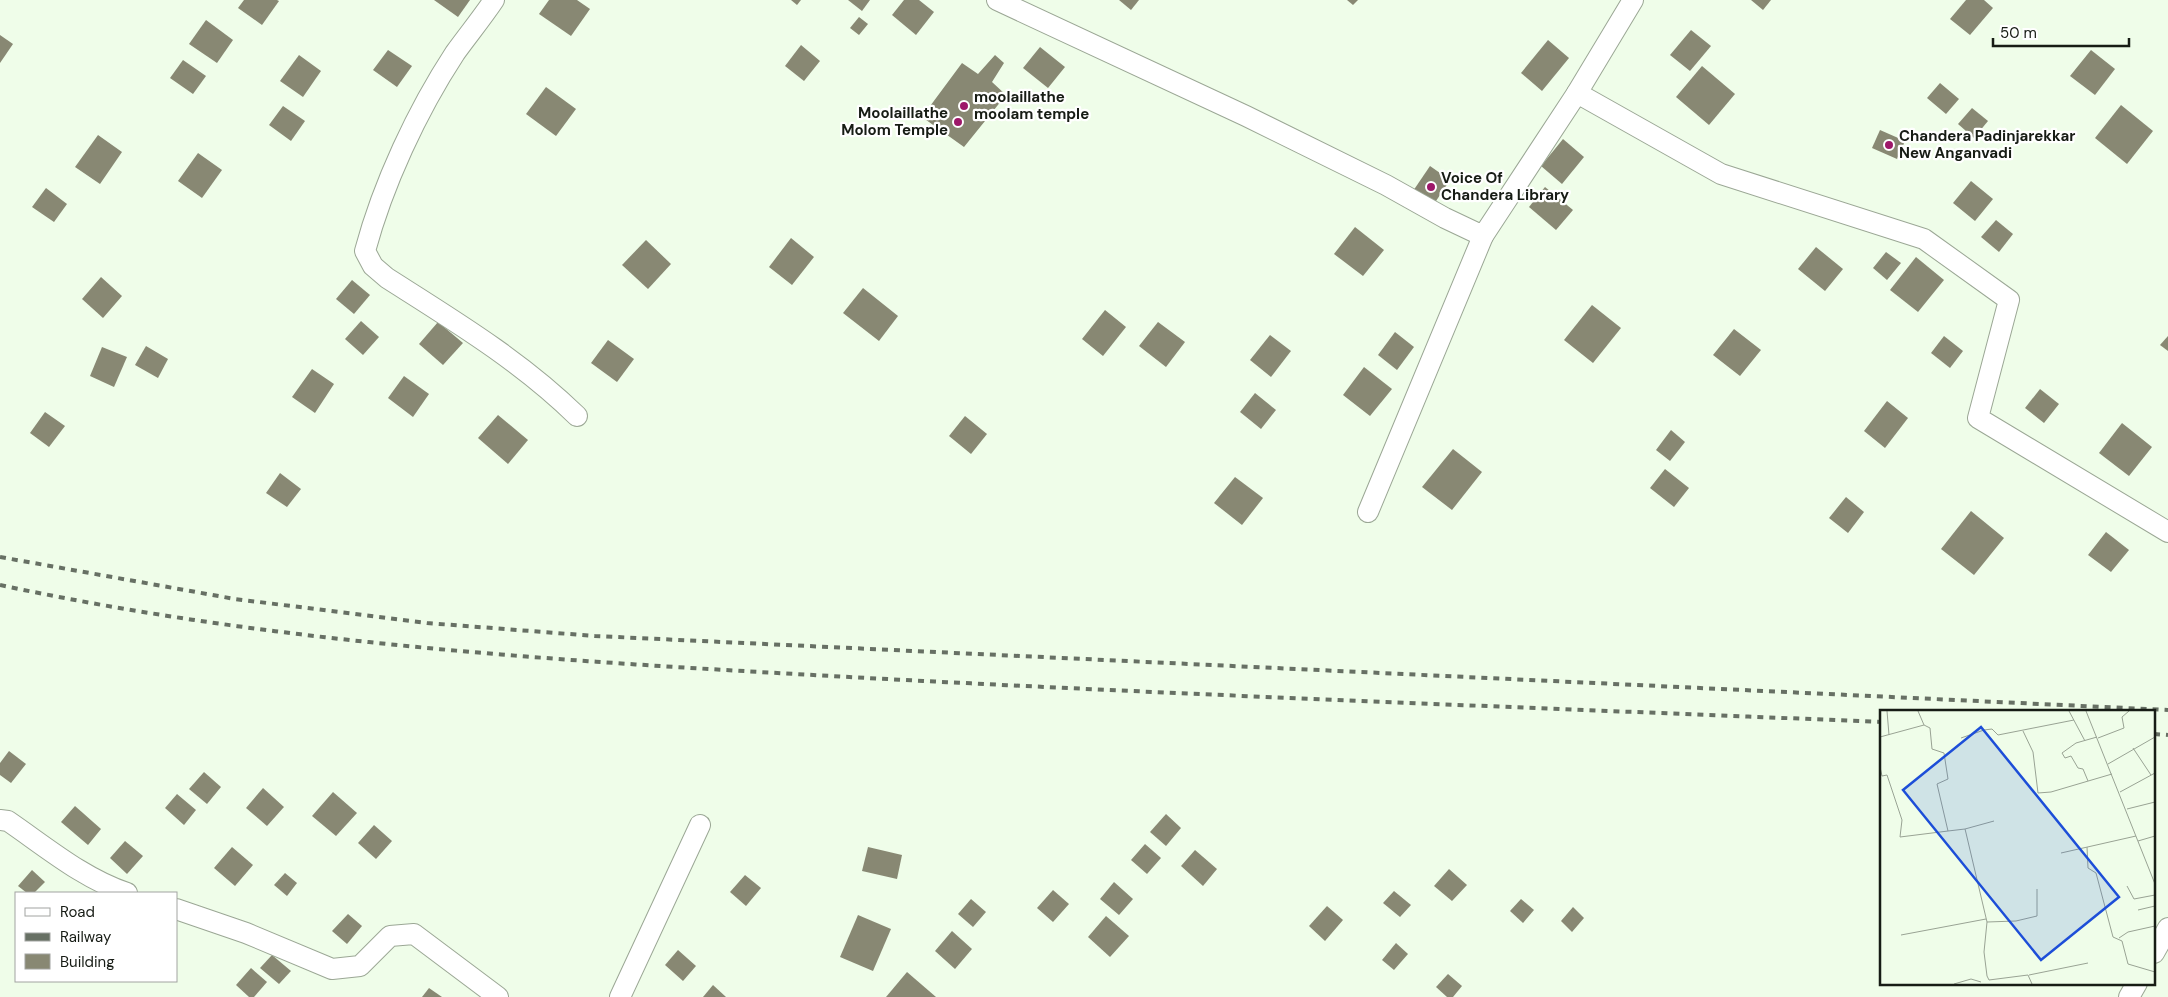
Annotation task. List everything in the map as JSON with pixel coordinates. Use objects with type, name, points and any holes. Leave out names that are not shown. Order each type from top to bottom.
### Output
[{"type":"street","points":[[494,0],[455,53],[430,96],[399,159],[364,251],[373,266],[387,278],[493,347],[577,416]]},
{"type":"street","points":[[997,0],[1246,116],[1386,185],[1445,218],[1483,236]]},
{"type":"street","points":[[1368,512],[1483,236],[1577,93],[1633,0]]},
{"type":"street","points":[[1577,93],[1721,174],[1924,239],[2009,300],[1978,418],[2168,532]]},
{"type":"street","points":[[0,820],[8,821],[76,868],[124,892]]},
{"type":"street","points":[[620,997],[700,825]]},
{"type":"street","points":[[178,910],[246,933],[332,969],[360,966],[390,936],[414,934],[498,997]]},
{"type":"street","points":[[2156,949],[2168,928]]},
{"type":"street","points":[[2129,997],[2136,984]]},
{"type":"building","points":[[244,0],[279,1],[262,25],[238,8]]},
{"type":"building","points":[[434,0],[470,0],[458,17]]},
{"type":"building","points":[[549,0],[577,0],[590,9],[571,36],[539,14]]},
{"type":"building","points":[[791,0],[801,0],[797,5]]},
{"type":"building","points":[[848,0],[870,0],[862,11]]},
{"type":"building","points":[[904,0],[919,0],[934,12],[916,35],[892,15]]},
{"type":"building","points":[[1119,0],[1139,0],[1131,10]]},
{"type":"building","points":[[1347,0],[1358,0],[1353,5]]},
{"type":"building","points":[[1751,0],[1771,0],[1763,10]]},
{"type":"building","points":[[1966,0],[1984,0],[1993,8],[1970,35],[1950,19]]},
{"type":"building","points":[[859,17],[868,24],[859,35],[850,28]]},
{"type":"building","points":[[206,20],[233,40],[217,63],[189,44]]},
{"type":"building","points":[[1691,30],[1711,46],[1690,71],[1670,55]]},
{"type":"building","points":[[0,35],[13,44],[0,63]]},
{"type":"building","points":[[1548,40],[1569,58],[1542,91],[1521,73]]},
{"type":"building","points":[[801,45],[820,61],[804,81],[785,66]]},
{"type":"building","points":[[1040,47],[1065,67],[1048,88],[1023,68]]},
{"type":"building","points":[[388,50],[412,66],[397,87],[373,70]]},
{"type":"building","points":[[2091,50],[2115,69],[2095,95],[2070,76]]},
{"type":"building","points":[[299,55],[321,71],[303,97],[280,81]]},
{"type":"building","name":"moolaillathe moolam temple","points":[[995,55],[1004,63],[992,82],[1006,95],[964,147],[922,117],[962,63],[978,74]]},
{"type":"building","points":[[183,60],[206,76],[193,94],[170,78]]},
{"type":"building","points":[[1702,66],[1735,94],[1709,125],[1676,97]]},
{"type":"building","points":[[1940,83],[1959,99],[1946,114],[1927,98]]},
{"type":"building","points":[[546,87],[576,109],[556,136],[526,114]]},
{"type":"building","points":[[2121,105],[2153,131],[2127,164],[2095,138]]},
{"type":"building","points":[[283,106],[305,121],[291,141],[269,125]]},
{"type":"building","points":[[1972,108],[1988,121],[1974,138],[1958,124]]},
{"type":"building","name":"Chandera Padinjarekkar New Anganvadi","points":[[1880,130],[1905,141],[1897,159],[1872,148]]},
{"type":"building","points":[[98,135],[122,152],[100,184],[75,167]]},
{"type":"building","points":[[1563,139],[1584,157],[1562,184],[1541,166]]},
{"type":"building","points":[[198,153],[222,170],[202,198],[178,181]]},
{"type":"building","name":"Voice Of Chandera Library","points":[[1430,166],[1450,180],[1432,207],[1411,194]]},
{"type":"building","points":[[1971,181],[1993,199],[1975,221],[1953,203]]},
{"type":"building","points":[[1545,187],[1573,210],[1556,230],[1529,207]]},
{"type":"building","points":[[46,188],[67,204],[54,222],[32,207]]},
{"type":"building","points":[[1996,220],[2013,234],[1999,252],[1981,237]]},
{"type":"building","points":[[1355,227],[1384,250],[1363,276],[1334,254]]},
{"type":"building","points":[[791,238],[814,257],[792,285],[769,267]]},
{"type":"building","points":[[646,240],[671,264],[648,289],[622,265]]},
{"type":"building","points":[[1816,247],[1843,269],[1825,291],[1798,269]]},
{"type":"building","points":[[1886,252],[1901,263],[1887,280],[1873,268]]},
{"type":"building","points":[[1916,257],[1944,280],[1918,312],[1890,290]]},
{"type":"building","points":[[101,277],[122,296],[103,318],[82,299]]},
{"type":"building","points":[[352,280],[370,295],[354,314],[336,299]]},
{"type":"building","points":[[863,288],[898,316],[879,341],[843,313]]},
{"type":"building","points":[[1592,305],[1621,328],[1593,363],[1564,340]]},
{"type":"building","points":[[1105,310],[1126,327],[1103,356],[1082,339]]},
{"type":"building","points":[[361,321],[379,337],[363,355],[345,339]]},
{"type":"building","points":[[438,322],[463,343],[443,365],[419,344]]},
{"type":"building","points":[[1158,322],[1185,342],[1166,367],[1139,346]]},
{"type":"building","points":[[1734,329],[1761,350],[1740,376],[1713,355]]},
{"type":"building","points":[[1395,332],[1414,347],[1397,370],[1378,355]]},
{"type":"building","points":[[1270,335],[1291,351],[1271,377],[1250,360]]},
{"type":"building","points":[[1944,336],[1963,351],[1950,368],[1931,353]]},
{"type":"building","points":[[2168,336],[2168,351],[2160,345]]},
{"type":"building","points":[[608,340],[634,359],[617,382],[591,363]]},
{"type":"building","points":[[146,346],[168,359],[158,378],[135,365]]},
{"type":"building","points":[[102,347],[127,357],[114,387],[90,376]]},
{"type":"building","points":[[1364,367],[1392,389],[1370,416],[1343,395]]},
{"type":"building","points":[[312,369],[334,384],[315,413],[292,397]]},
{"type":"building","points":[[404,376],[429,394],[413,417],[388,398]]},
{"type":"building","points":[[2040,389],[2059,404],[2044,423],[2025,408]]},
{"type":"building","points":[[1255,393],[1276,410],[1261,429],[1240,412]]},
{"type":"building","points":[[1887,401],[1908,418],[1885,448],[1864,431]]},
{"type":"building","points":[[45,412],[65,426],[49,447],[30,433]]},
{"type":"building","points":[[498,415],[528,440],[508,464],[478,438]]},
{"type":"building","points":[[965,416],[987,434],[971,454],[949,436]]},
{"type":"building","points":[[2122,423],[2152,447],[2129,476],[2099,453]]},
{"type":"building","points":[[1671,430],[1685,442],[1670,461],[1656,450]]},
{"type":"building","points":[[1453,449],[1482,472],[1452,510],[1422,487]]},
{"type":"building","points":[[1665,469],[1689,488],[1674,507],[1650,488]]},
{"type":"building","points":[[280,473],[301,489],[287,507],[266,493]]},
{"type":"building","points":[[1235,477],[1263,498],[1242,525],[1214,503]]},
{"type":"building","points":[[1846,497],[1864,512],[1848,533],[1829,518]]},
{"type":"building","points":[[1971,511],[2004,538],[1974,575],[1941,549]]},
{"type":"building","points":[[2106,532],[2129,550],[2111,572],[2088,555]]},
{"type":"building","points":[[9,751],[26,764],[11,783],[0,775],[0,763]]},
{"type":"building","points":[[204,772],[221,787],[207,804],[189,789]]},
{"type":"building","points":[[263,788],[284,807],[267,826],[246,808]]},
{"type":"building","points":[[333,792],[357,813],[336,836],[312,816]]},
{"type":"building","points":[[177,794],[196,810],[184,825],[165,808]]},
{"type":"building","points":[[75,806],[101,829],[88,845],[61,822]]},
{"type":"building","points":[[1166,814],[1181,828],[1166,846],[1150,832]]},
{"type":"building","points":[[374,825],[392,841],[376,859],[358,843]]},
{"type":"building","points":[[125,841],[143,856],[127,874],[110,858]]},
{"type":"building","points":[[1145,844],[1161,858],[1147,874],[1131,860]]},
{"type":"building","points":[[232,847],[253,865],[235,886],[214,868]]},
{"type":"building","points":[[868,847],[902,855],[897,879],[862,871]]},
{"type":"building","points":[[1195,850],[1217,869],[1203,886],[1181,866]]},
{"type":"building","points":[[1449,869],[1467,885],[1452,901],[1434,886]]},
{"type":"building","points":[[32,870],[45,882],[35,892],[26,892],[18,886]]},
{"type":"building","points":[[285,873],[297,883],[287,896],[274,885]]},
{"type":"building","points":[[745,875],[761,888],[746,906],[730,892]]},
{"type":"building","points":[[1114,882],[1133,899],[1119,915],[1100,899]]},
{"type":"building","points":[[1053,890],[1069,904],[1053,922],[1037,908]]},
{"type":"building","points":[[1394,891],[1411,905],[1400,917],[1383,903]]},
{"type":"building","points":[[971,899],[986,912],[973,927],[958,914]]},
{"type":"building","points":[[1521,899],[1534,910],[1523,923],[1510,911]]},
{"type":"building","points":[[1327,906],[1343,920],[1325,941],[1309,926]]},
{"type":"building","points":[[1573,907],[1584,918],[1572,932],[1561,921]]},
{"type":"building","points":[[348,914],[362,926],[347,944],[332,931]]},
{"type":"building","points":[[858,915],[891,929],[873,971],[840,957]]},
{"type":"building","points":[[1106,916],[1129,936],[1110,957],[1088,937]]},
{"type":"building","points":[[952,931],[972,949],[955,969],[935,951]]},
{"type":"building","points":[[1396,943],[1408,954],[1394,970],[1382,960]]},
{"type":"building","points":[[678,950],[696,966],[683,981],[665,965]]},
{"type":"building","points":[[272,955],[291,971],[279,984],[260,968]]},
{"type":"building","points":[[251,968],[267,982],[254,997],[249,997],[236,985]]},
{"type":"building","points":[[907,972],[936,997],[886,997]]},
{"type":"building","points":[[1448,974],[1462,986],[1453,997],[1447,997],[1436,987]]},
{"type":"building","points":[[713,985],[726,997],[703,997]]},
{"type":"building","points":[[429,988],[442,997],[422,997]]},
{"type":"railway","points":[[0,557],[235,599],[427,623],[595,636],[2168,710]]},
{"type":"railway","points":[[0,585],[107,606],[215,623],[323,637],[540,658],[758,672],[994,684],[1880,722]]},
{"type":"railway","points":[[2156,734],[2168,735]]},
{"type":"place","name":"moolaillathe moolam temple","points":[[964,106]]},
{"type":"place","name":"Moolaillathe Molom Temple","points":[[958,122]]},
{"type":"place","name":"Chandera Padinjarekkar New Anganvadi","points":[[1889,145]]},
{"type":"place","name":"Voice Of Chandera Library","points":[[1431,187]]}]
